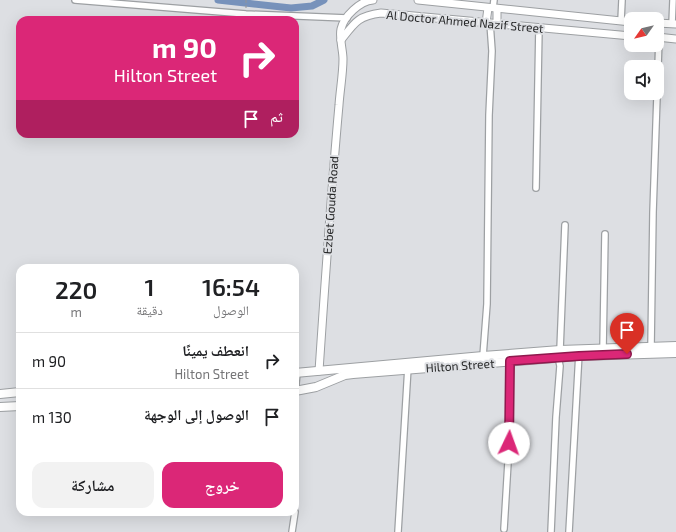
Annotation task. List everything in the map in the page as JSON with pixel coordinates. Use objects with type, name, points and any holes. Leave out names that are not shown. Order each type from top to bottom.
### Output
[{"type":"main road","name":"Hilton Street","points":[[579,353],[603,349],[676,346]]},
{"type":"main road","name":"Hilton Street","points":[[299,390],[316,387],[345,375],[482,358],[579,353],[676,353]]},
{"type":"main road","name":"Hilton Street","points":[[482,358],[510,361],[559,354]]},
{"type":"main road","name":"Hilton Street","points":[[299,373],[408,366]]},
{"type":"main road","points":[[0,394],[16,392]]},
{"type":"main road","points":[[0,408],[16,406]]},
{"type":"street","points":[[75,0],[246,14],[296,16]]},
{"type":"street","name":"Al Doctor Ahmed Nazif Street","points":[[341,40],[340,31],[347,18],[361,2],[373,0]]},
{"type":"street","name":"Al Doctor Ahmed Nazif Street","points":[[418,0],[624,21]]},
{"type":"street","points":[[482,358],[488,304],[489,115],[492,51],[491,23],[494,0]]},
{"type":"street","points":[[621,21],[622,0]]},
{"type":"street","points":[[664,23],[674,24],[673,0]]},
{"type":"street","points":[[361,2],[368,15]]},
{"type":"street","name":"Al Doctor Ahmed Nazif Street","points":[[341,40],[356,22],[368,15],[381,12],[624,35]]},
{"type":"street","points":[[299,16],[347,18]]},
{"type":"street","points":[[591,33],[592,18]]},
{"type":"street","points":[[536,188],[539,28]]},
{"type":"street","points":[[664,38],[676,39]]},
{"type":"street","name":"Ezbet Gouda Road","points":[[319,371],[329,218],[343,60],[341,40]]},
{"type":"street","points":[[651,347],[658,52]]},
{"type":"street","points":[[551,532],[556,417],[560,366],[559,354],[565,226]]},
{"type":"street","points":[[603,349],[605,234]]},
{"type":"street","points":[[569,532],[579,353]]},
{"type":"street","points":[[504,529],[510,429],[510,361]]},
{"type":"street","points":[[398,532],[408,366]]},
{"type":"street","points":[[292,532],[294,516]]},
{"type":"path","points":[[246,0],[246,11]]},
{"type":"waterway","points":[[218,0],[291,8],[312,6],[324,0]]},
{"type":"route","points":[[509,443],[510,361],[627,354]]}]
